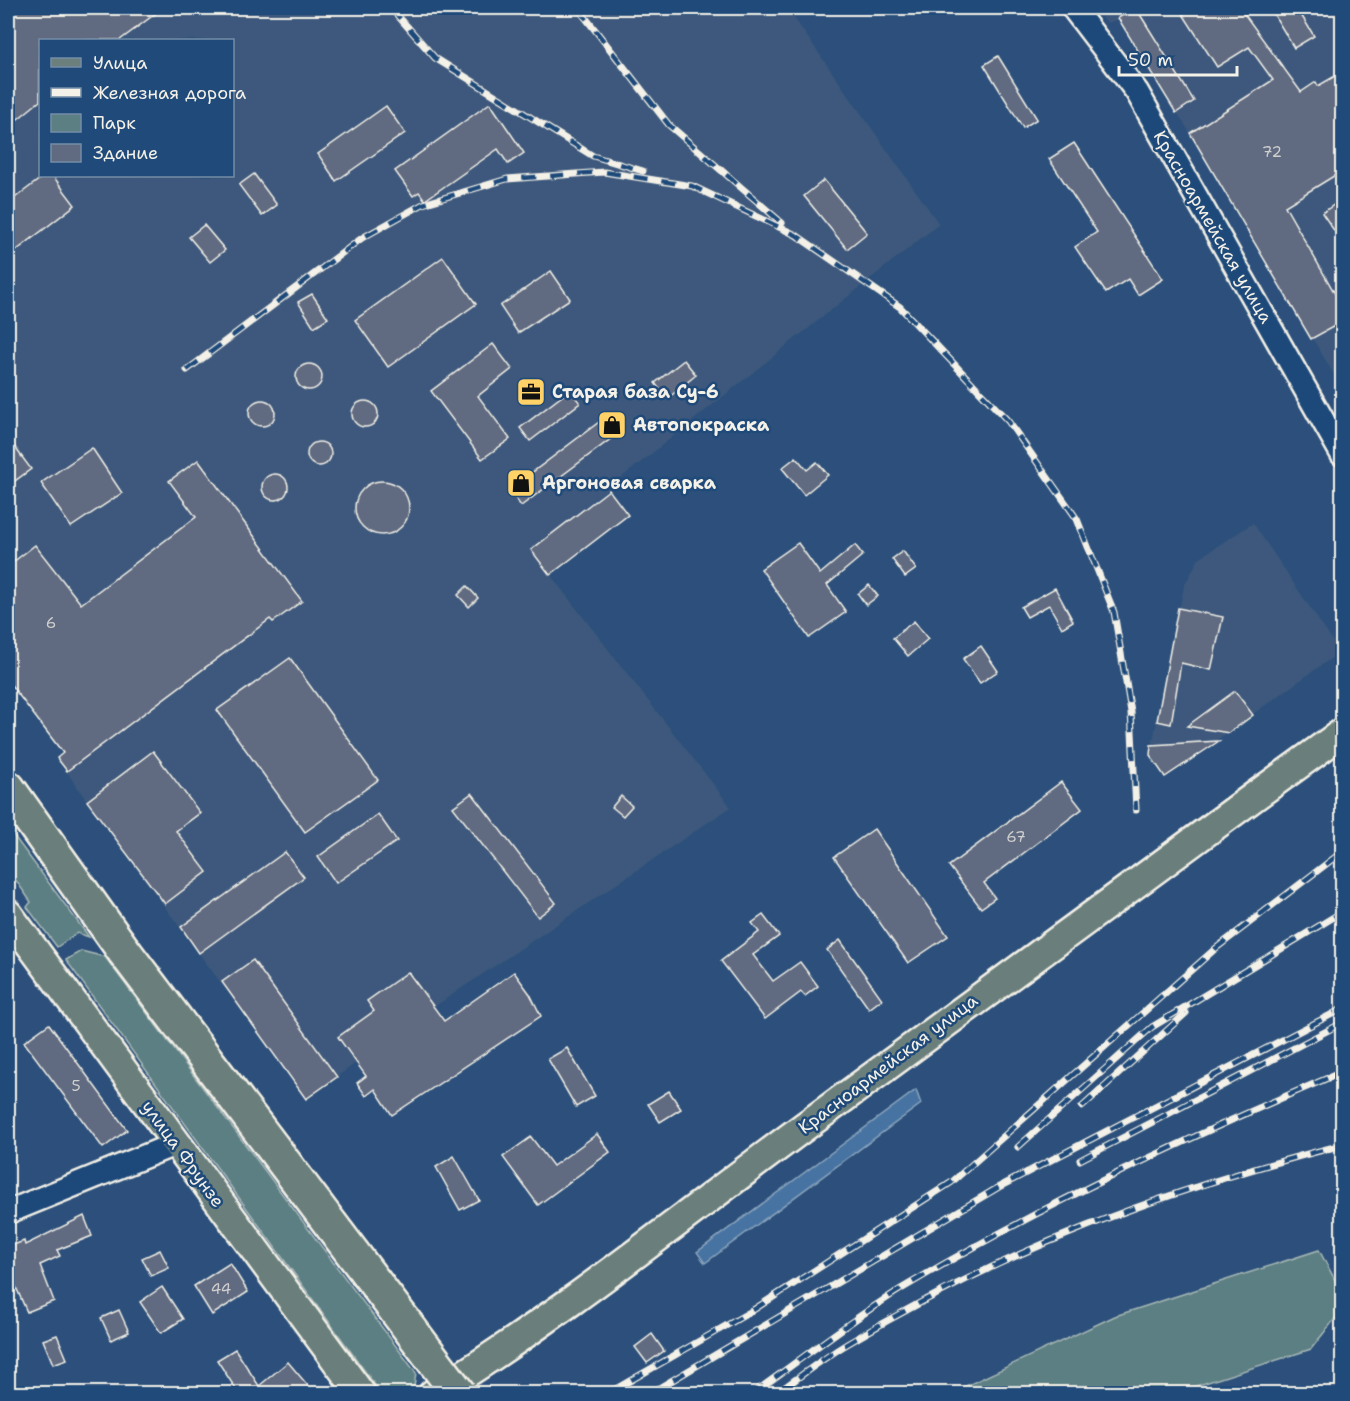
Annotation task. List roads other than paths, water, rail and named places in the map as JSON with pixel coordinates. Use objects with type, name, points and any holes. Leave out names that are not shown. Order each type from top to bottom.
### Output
[{"type":"highway","points":[[8,788],[124,951],[459,1394]]},
{"type":"main road","name":"Красноармейская улица","points":[[433,1394],[481,1364],[578,1296],[1079,922],[1342,733]]},
{"type":"main road","name":"улица Фрунзе","points":[[8,914],[361,1394]]},
{"type":"street","name":"Красноармейская улица","points":[[1073,8],[1137,92],[1342,454]]},
{"type":"street","points":[[8,1212],[175,1144]]},
{"type":"railway","points":[[391,8],[435,58],[593,156],[643,171]]},
{"type":"railway","points":[[578,8],[669,125],[782,223]]},
{"type":"railway","points":[[187,370],[362,238],[423,204],[507,179],[604,172],[692,186],[796,235],[900,307],[1008,421],[1077,519],[1114,612],[1131,712],[1136,810]]},
{"type":"railway","points":[[607,1394],[750,1312],[952,1182],[1215,949],[1342,852]]},
{"type":"railway","points":[[1018,1147],[1152,1027],[1342,912]]},
{"type":"railway","points":[[649,1394],[999,1187],[1342,1009]]},
{"type":"railway","points":[[1082,1107],[1186,1013]]},
{"type":"railway","points":[[1080,1160],[1342,1023]]},
{"type":"railway","points":[[752,1394],[882,1301],[954,1258],[1118,1173],[1342,1072]]},
{"type":"railway","points":[[776,1394],[838,1350],[906,1310],[1026,1252],[1149,1203],[1212,1182],[1342,1145]]},
{"type":"place","name":"Старая база Су-6","points":[[531,392]]},
{"type":"place","name":"Автопокраска","points":[[612,425]]},
{"type":"place","name":"Аргоновая сварка","points":[[521,483]]}]
